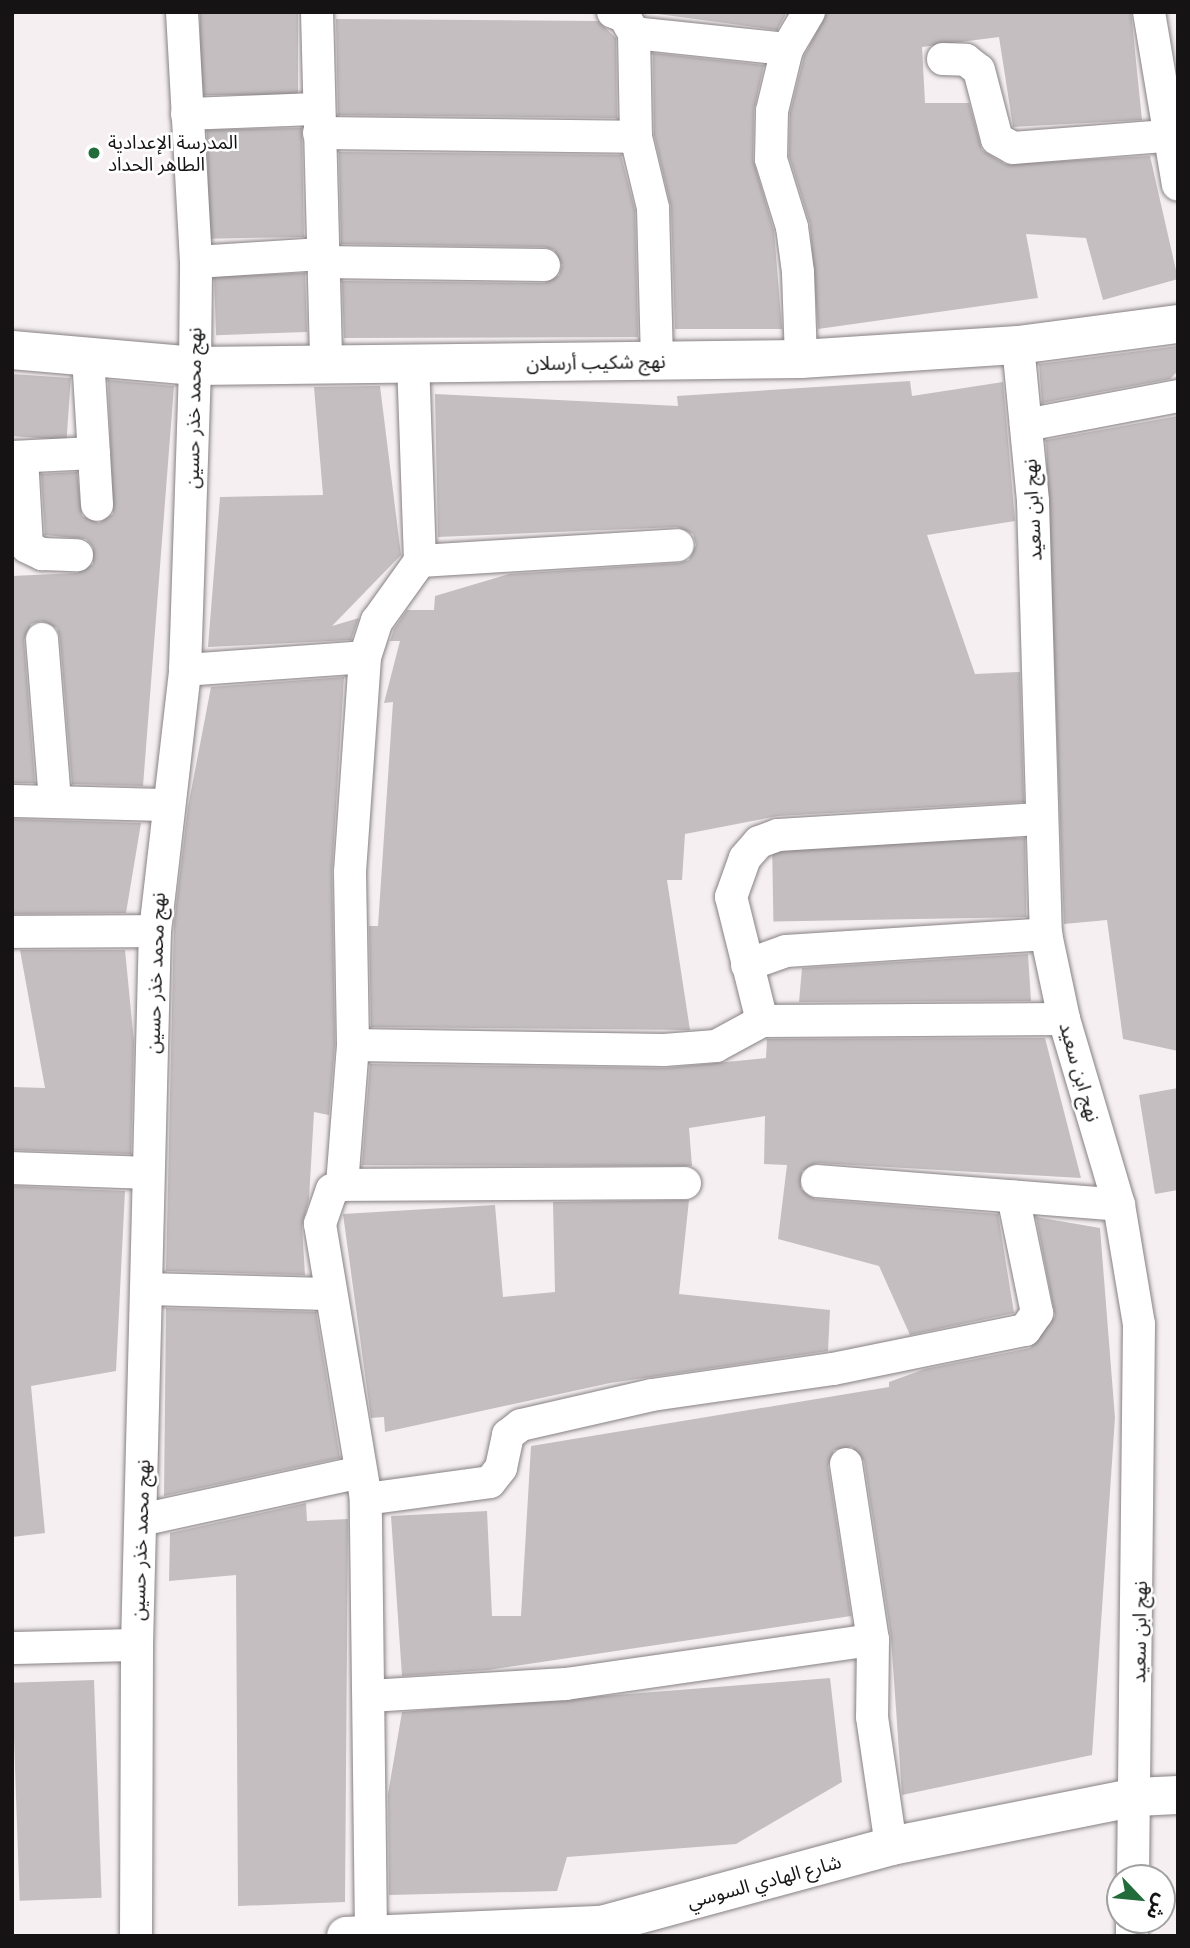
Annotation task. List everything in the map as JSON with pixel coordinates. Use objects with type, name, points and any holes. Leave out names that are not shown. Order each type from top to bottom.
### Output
[{"type":"street","name":"نهج محمد خذر حسين","points":[[136,1936],[137,1645],[155,931],[166,805],[185,670],[195,366],[196,262],[182,12]]},
{"type":"street","points":[[317,12],[326,364]]},
{"type":"street","points":[[801,359],[792,227],[771,159],[772,111],[787,49],[809,12]]},
{"type":"street","points":[[1149,12],[1167,136],[1178,185]]},
{"type":"street","points":[[657,361],[653,208],[636,137],[624,23],[787,49]]},
{"type":"street","points":[[943,59],[967,60],[979,70],[998,139],[1013,148],[1167,136]]},
{"type":"street","points":[[187,114],[636,137]]},
{"type":"street","points":[[196,262],[322,258],[544,265]]},
{"type":"street","name":"نهج شكيب أرسلان","points":[[12,350],[195,366],[801,359],[1018,345],[1178,324]]},
{"type":"street","name":"نهج ابن سعيد","points":[[1018,345],[1026,425],[1039,670],[1040,819],[1046,934],[1064,1019],[1119,1205],[1139,1324],[1134,1864]]},
{"type":"street","points":[[88,357],[97,505]]},
{"type":"street","points":[[342,1185],[353,1045],[350,872],[365,657],[377,621],[420,561],[413,365]]},
{"type":"street","points":[[1026,425],[1178,396]]},
{"type":"street","points":[[77,555],[42,554],[27,547],[17,457],[94,453]]},
{"type":"street","points":[[420,561],[678,545]]},
{"type":"street","points":[[42,639],[55,800]]},
{"type":"street","points":[[185,670],[365,657]]},
{"type":"street","points":[[12,801],[55,800],[166,805]]},
{"type":"street","points":[[762,1021],[731,897],[735,877],[759,842],[778,835],[1040,819]]},
{"type":"street","points":[[12,932],[155,931]]},
{"type":"street","points":[[747,965],[786,951],[1046,934]]},
{"type":"street","points":[[353,1045],[664,1050],[716,1046],[762,1021],[1064,1019]]},
{"type":"street","points":[[12,1168],[148,1173]]},
{"type":"street","points":[[817,1181],[1119,1205]]},
{"type":"street","points":[[358,1935],[369,1696],[364,1485],[328,1294],[320,1224],[332,1190],[342,1185],[685,1183]]},
{"type":"street","points":[[141,1520],[364,1485],[490,1482],[501,1468],[508,1435],[521,1425],[652,1395],[833,1369],[1025,1330],[1037,1313],[1013,1196]]},
{"type":"street","points":[[146,1289],[328,1294]]},
{"type":"street","points":[[846,1464],[873,1640],[872,1717],[891,1846]]},
{"type":"street","points":[[369,1696],[566,1684],[873,1640]]},
{"type":"street","points":[[12,1648],[137,1645]]},
{"type":"street","name":"شارع الهادي السوسي","points":[[358,1935],[602,1930],[891,1846],[1136,1797],[1178,1795]]},
{"type":"building","points":[[200,12],[298,12],[298,95],[200,95]]},
{"type":"building","points":[[643,12],[787,12],[777,30]]},
{"type":"building","points":[[827,12],[1131,12],[1142,120],[1013,127],[999,37],[922,47],[925,103],[969,103],[982,150],[1005,164],[1150,156],[1178,279],[1103,300],[1086,238],[1026,234],[1038,298],[818,329],[810,224],[789,156],[790,113],[804,56]]},
{"type":"building","points":[[336,19],[598,21],[616,38],[617,118],[338,115]]},
{"type":"building","points":[[653,53],[764,65],[754,110],[753,159],[774,231],[782,329],[675,329],[671,207],[654,135]]},
{"type":"building","points":[[302,128],[304,237],[209,239],[207,130]]},
{"type":"building","points":[[339,152],[621,155],[635,210],[638,337],[344,338],[342,281],[544,283],[559,275],[562,265],[554,250],[544,247],[341,244]]},
{"type":"building","points":[[305,273],[307,332],[216,335],[214,276]]},
{"type":"building","points":[[1178,346],[1178,371],[1170,379],[1042,403],[1039,364]]},
{"type":"building","points":[[12,374],[71,378],[67,440],[12,436]]},
{"type":"building","points":[[108,380],[174,386],[143,786],[72,784],[60,638],[57,628],[41,621],[31,624],[24,640],[35,783],[12,783],[12,576],[77,573],[93,564],[93,547],[86,539],[45,535],[41,474],[77,472],[82,516],[99,523],[113,514]]},
{"type":"building","points":[[910,381],[912,396],[1003,382],[1015,521],[927,535],[975,674],[1020,672],[1024,802],[778,816],[685,834],[682,880],[667,880],[690,1030],[371,1027],[369,926],[378,926],[393,702],[384,703],[400,641],[390,641],[394,629],[407,610],[434,610],[435,596],[509,574],[679,563],[689,560],[696,545],[693,534],[677,527],[438,537],[435,394],[678,406],[677,396]]},
{"type":"building","points":[[380,386],[401,555],[332,626],[359,618],[351,640],[208,647],[220,497],[323,495],[314,387]]},
{"type":"building","points":[[1178,416],[1178,1051],[1123,1039],[1107,920],[1064,924],[1046,440]]},
{"type":"building","points":[[344,677],[332,872],[335,1044],[329,1115],[314,1112],[309,1199],[302,1226],[305,1275],[166,1271],[174,923],[188,807],[211,687]]},
{"type":"building","points":[[12,819],[141,823],[126,913],[12,914]]},
{"type":"building","points":[[1025,838],[1026,917],[773,921],[772,842]]},
{"type":"building","points":[[20,950],[125,950],[134,1042],[131,1154],[12,1150],[12,1087],[45,1088]]},
{"type":"building","points":[[1028,954],[1031,1001],[799,1002],[802,968]]},
{"type":"building","points":[[1045,1038],[1081,1178],[818,1163],[802,1171],[801,1189],[815,1199],[998,1214],[1014,1313],[910,1335],[879,1266],[778,1239],[787,1165],[764,1164],[765,1116],[689,1128],[692,1166],[362,1165],[370,1064],[665,1068],[766,1058],[767,1039]]},
{"type":"building","points":[[1178,1088],[1178,1190],[1155,1194],[1139,1095]]},
{"type":"building","points":[[12,1186],[125,1191],[116,1371],[31,1386],[45,1533],[12,1537]]},
{"type":"building","points":[[689,1200],[679,1294],[830,1310],[828,1351],[610,1383],[385,1432],[384,1417],[371,1418],[343,1214],[495,1205],[503,1297],[555,1292],[553,1202]]},
{"type":"building","points":[[1036,1217],[1100,1228],[1115,1418],[1092,1755],[902,1795],[891,1637],[864,1461],[852,1447],[834,1450],[828,1466],[851,1616],[488,1670],[402,1676],[391,1516],[487,1511],[492,1616],[521,1616],[531,1446],[889,1387],[889,1382],[925,1369],[1030,1348],[1055,1316]]},
{"type":"building","points":[[166,1308],[316,1312],[340,1458],[164,1496]]},
{"type":"building","points":[[306,1503],[307,1521],[348,1519],[345,1902],[238,1906],[236,1575],[169,1581],[170,1533]]},
{"type":"building","points":[[830,1678],[842,1782],[736,1844],[567,1857],[557,1891],[389,1895],[388,1794],[402,1712]]},
{"type":"building","points":[[94,1680],[102,1898],[20,1901],[12,1683]]},
{"type":"place","name":"المدرسة الإعدادية الطاهر الحداد","points":[[94,153]]}]
